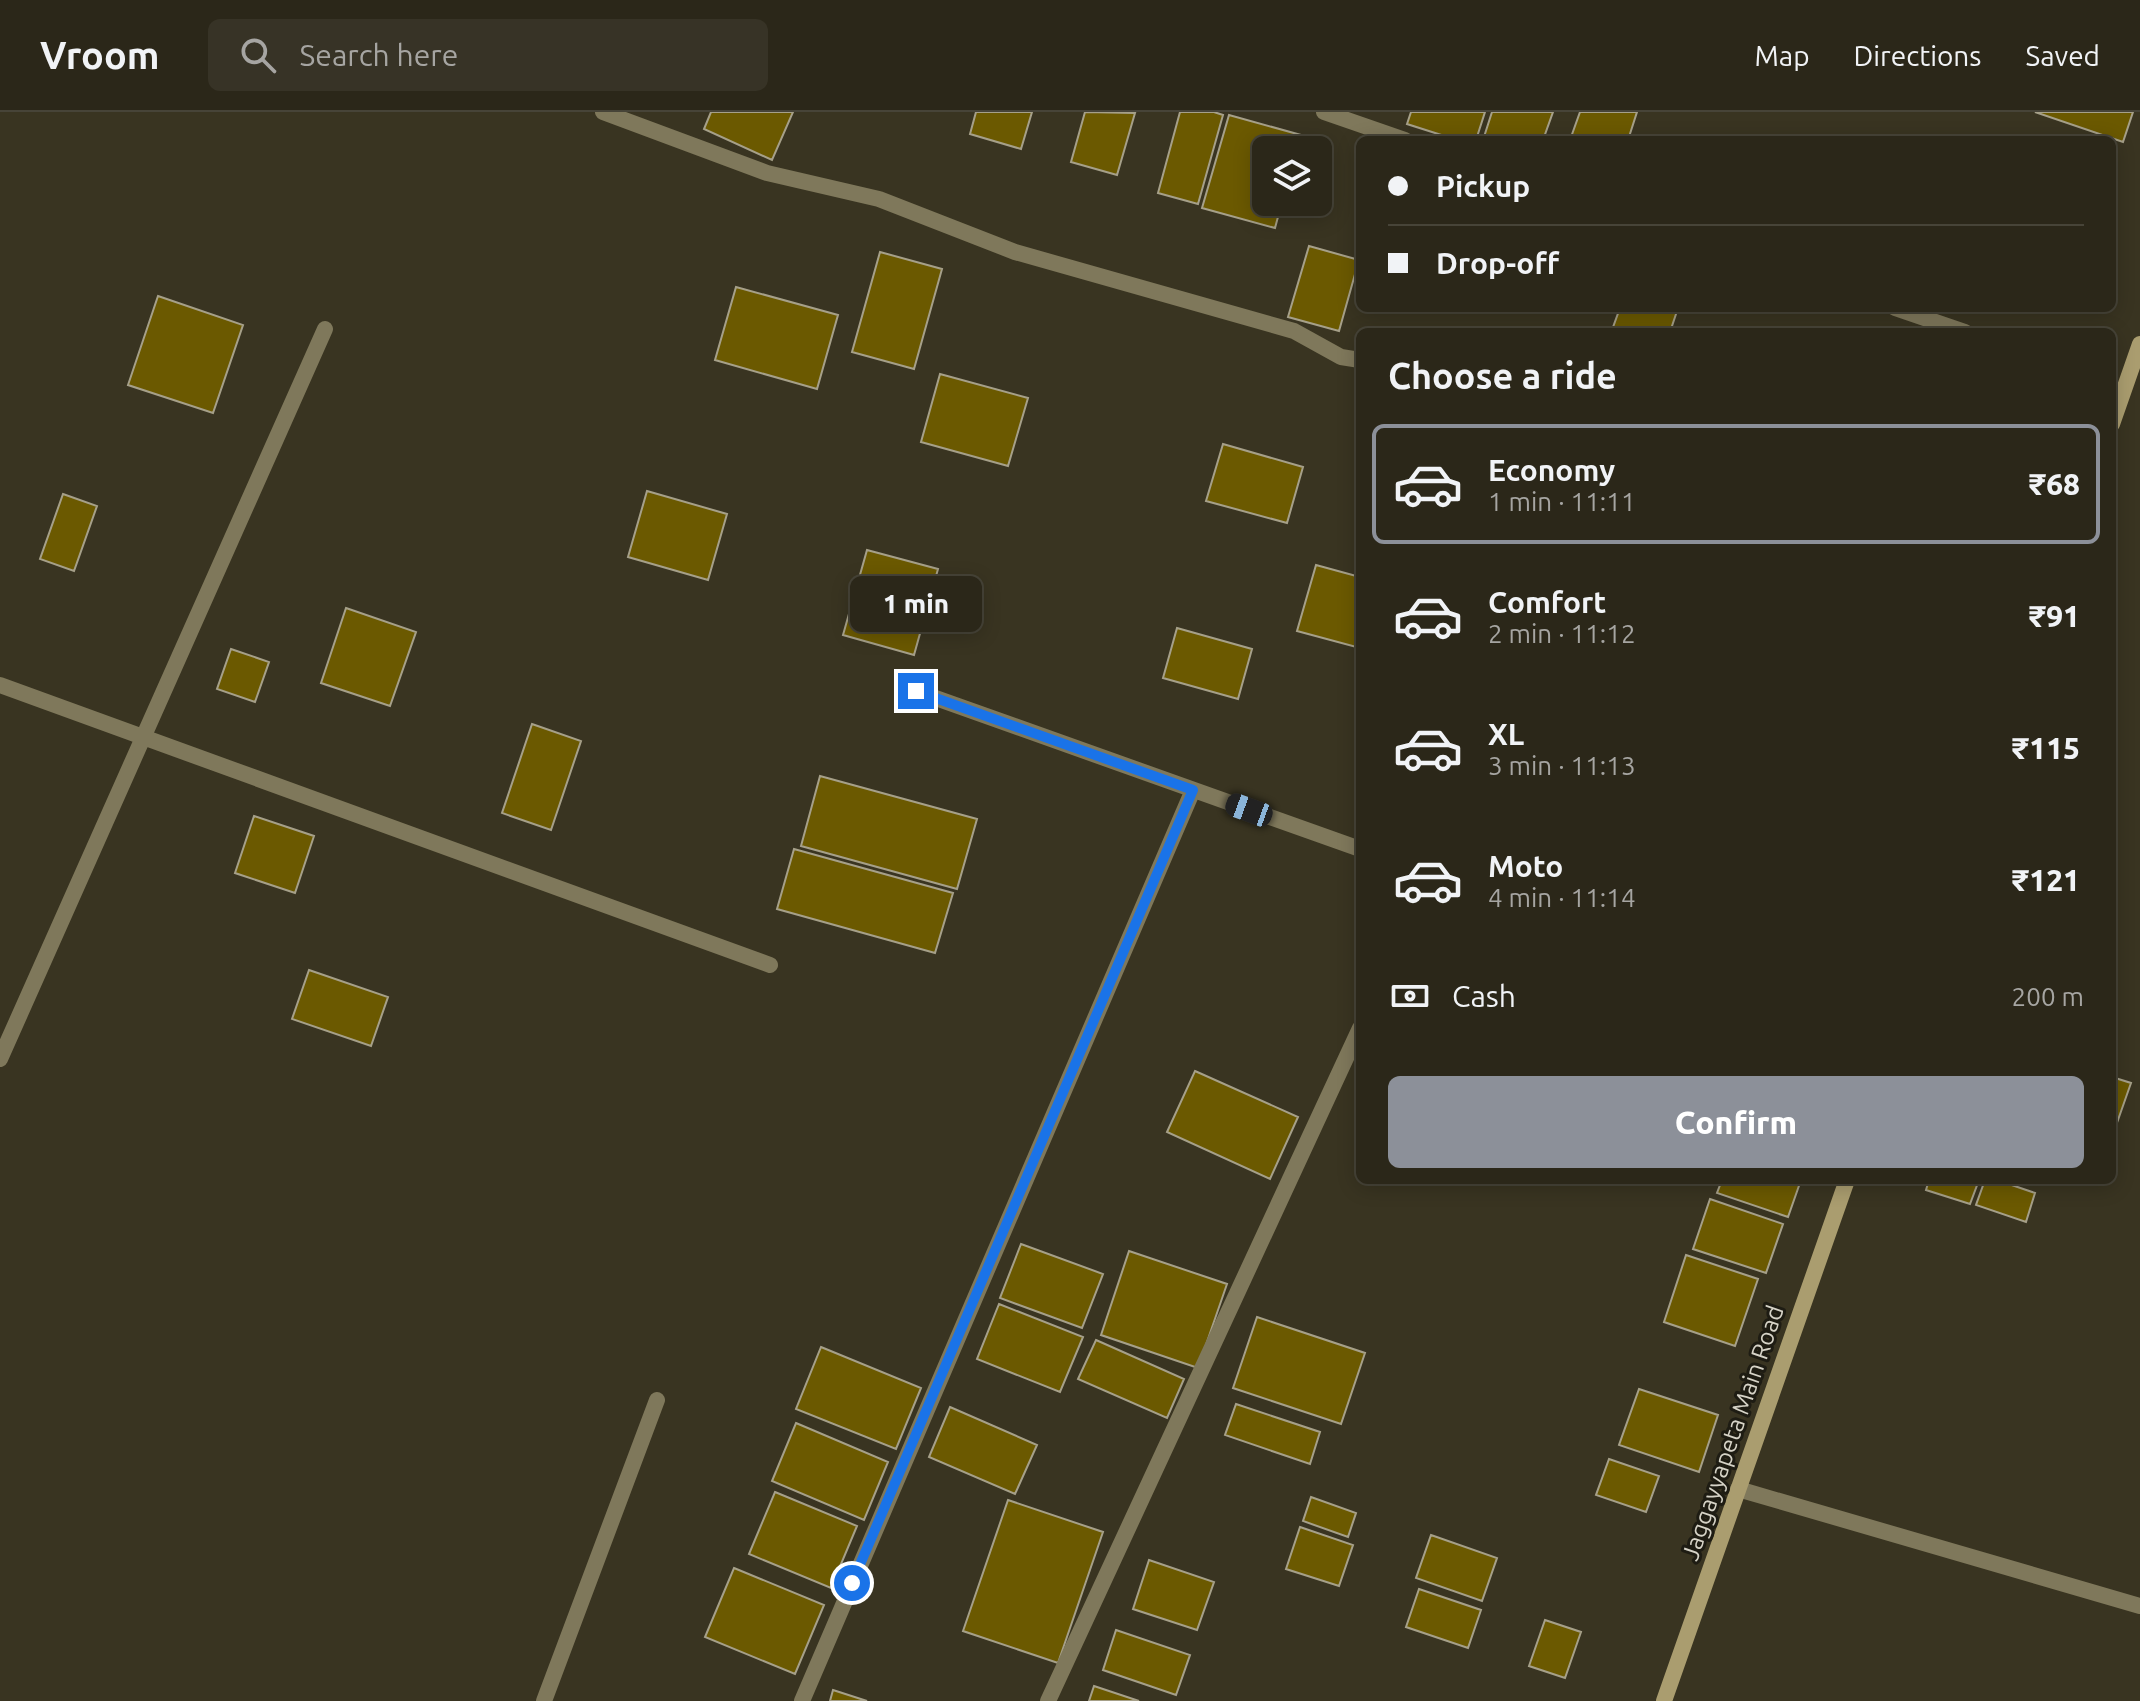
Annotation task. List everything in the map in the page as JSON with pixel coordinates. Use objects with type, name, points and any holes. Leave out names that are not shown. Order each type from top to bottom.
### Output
[{"type":"main road","points":[[2118,385],[2140,344]]},
{"type":"main road","name":"Jaggayyapeta Main Road","points":[[1664,1701],[1846,1184]]},
{"type":"street","points":[[603,112],[767,173],[879,199],[1015,252],[1294,331],[1341,357],[1356,359]]},
{"type":"street","points":[[1324,112],[1358,118],[1396,136]]},
{"type":"street","points":[[1907,312],[1953,328]]},
{"type":"street","points":[[0,1059],[325,329]]},
{"type":"street","points":[[0,685],[770,965]]},
{"type":"street","points":[[916,691],[1356,848]]},
{"type":"street","points":[[802,1701],[1193,790]]},
{"type":"street","points":[[1048,1701],[1356,1037]]},
{"type":"street","points":[[544,1701],[657,1400]]},
{"type":"street","points":[[1738,1489],[2140,1606]]},
{"type":"building","points":[[711,112],[793,112],[772,160],[704,129]]},
{"type":"building","points":[[976,112],[1032,112],[1021,149],[970,134]]},
{"type":"building","points":[[1085,112],[1135,113],[1117,175],[1071,162]]},
{"type":"building","points":[[1180,112],[1223,115],[1198,204],[1158,193]]},
{"type":"building","points":[[1411,112],[1485,112],[1477,136],[1444,136],[1407,124]]},
{"type":"building","points":[[1492,112],[1553,112],[1544,136],[1484,136]]},
{"type":"building","points":[[1580,112],[1637,112],[1629,136],[1571,136]]},
{"type":"building","points":[[2035,112],[2133,112],[2123,142],[2116,140],[2116,136],[2105,136]]},
{"type":"building","points":[[1229,115],[1301,135],[1252,136],[1252,216],[1278,216],[1275,228],[1202,208]]},
{"type":"building","points":[[1309,246],[1356,259],[1356,271],[1339,331],[1288,317]]},
{"type":"building","points":[[880,252],[942,269],[914,369],[852,352]]},
{"type":"building","points":[[736,287],[838,315],[817,389],[715,360]]},
{"type":"building","points":[[158,296],[243,325],[213,413],[128,385]]},
{"type":"building","points":[[1619,312],[1677,312],[1671,328],[1613,328]]},
{"type":"building","points":[[940,374],[1028,398],[1008,466],[921,442]]},
{"type":"building","points":[[1223,444],[1303,467],[1287,523],[1206,501]]},
{"type":"building","points":[[647,491],[727,514],[708,580],[628,557]]},
{"type":"building","points":[[63,494],[97,506],[74,571],[40,559]]},
{"type":"building","points":[[867,550],[938,569],[914,655],[843,635]]},
{"type":"building","points":[[1316,565],[1356,576],[1356,647],[1297,631]]},
{"type":"building","points":[[346,608],[416,632],[390,706],[321,683]]},
{"type":"building","points":[[1177,628],[1252,649],[1238,699],[1163,678]]},
{"type":"building","points":[[231,649],[269,662],[255,702],[217,689]]},
{"type":"building","points":[[532,724],[581,741],[551,830],[502,813]]},
{"type":"building","points":[[820,776],[977,819],[957,889],[801,846]]},
{"type":"building","points":[[254,816],[314,836],[295,893],[235,873]]},
{"type":"building","points":[[794,849],[953,893],[935,953],[777,909]]},
{"type":"building","points":[[309,970],[388,997],[371,1046],[292,1019]]},
{"type":"building","points":[[1195,1071],[1298,1117],[1270,1179],[1167,1132]]},
{"type":"building","points":[[2116,1078],[2131,1083],[2116,1126]]},
{"type":"building","points":[[1720,1184],[1800,1184],[1788,1217],[1717,1193]]},
{"type":"building","points":[[1928,1184],[1978,1184],[1970,1204],[1926,1190]]},
{"type":"building","points":[[1984,1184],[2009,1184],[2035,1193],[2026,1222],[1976,1205]]},
{"type":"building","points":[[1710,1199],[1783,1224],[1766,1273],[1693,1249]]},
{"type":"building","points":[[1021,1244],[1103,1274],[1082,1328],[1000,1298]]},
{"type":"building","points":[[1129,1251],[1227,1284],[1198,1368],[1101,1335]]},
{"type":"building","points":[[1686,1255],[1758,1279],[1735,1346],[1664,1322]]},
{"type":"building","points":[[999,1304],[1083,1337],[1060,1392],[977,1359]]},
{"type":"building","points":[[1257,1317],[1365,1353],[1341,1424],[1233,1388]]},
{"type":"building","points":[[1096,1340],[1184,1379],[1167,1418],[1078,1379]]},
{"type":"building","points":[[821,1347],[921,1388],[896,1449],[796,1409]]},
{"type":"building","points":[[1639,1389],[1718,1415],[1699,1472],[1619,1445]]},
{"type":"building","points":[[1236,1404],[1320,1432],[1310,1464],[1225,1435]]},
{"type":"building","points":[[950,1407],[1037,1445],[1015,1494],[929,1457]]},
{"type":"building","points":[[796,1423],[888,1462],[864,1520],[772,1481]]},
{"type":"building","points":[[1609,1459],[1659,1476],[1646,1512],[1596,1495]]},
{"type":"building","points":[[775,1492],[857,1526],[831,1588],[749,1554]]},
{"type":"building","points":[[1311,1497],[1356,1513],[1348,1537],[1303,1521]]},
{"type":"building","points":[[1008,1500],[1103,1532],[1058,1663],[963,1631]]},
{"type":"building","points":[[1300,1527],[1353,1545],[1339,1586],[1286,1569]]},
{"type":"building","points":[[1431,1535],[1497,1558],[1482,1601],[1416,1578]]},
{"type":"building","points":[[1149,1560],[1214,1582],[1197,1630],[1133,1609]]},
{"type":"building","points":[[734,1568],[824,1605],[795,1674],[705,1637]]},
{"type":"building","points":[[1419,1589],[1481,1610],[1468,1648],[1406,1627]]},
{"type":"building","points":[[1545,1620],[1581,1632],[1565,1678],[1529,1666]]},
{"type":"building","points":[[1116,1630],[1190,1655],[1176,1695],[1103,1670]]},
{"type":"building","points":[[1094,1686],[1139,1701],[1089,1701]]},
{"type":"building","points":[[833,1690],[867,1701],[830,1701]]},
{"type":"route","points":[[852,1583],[1193,790],[916,691]]}]
